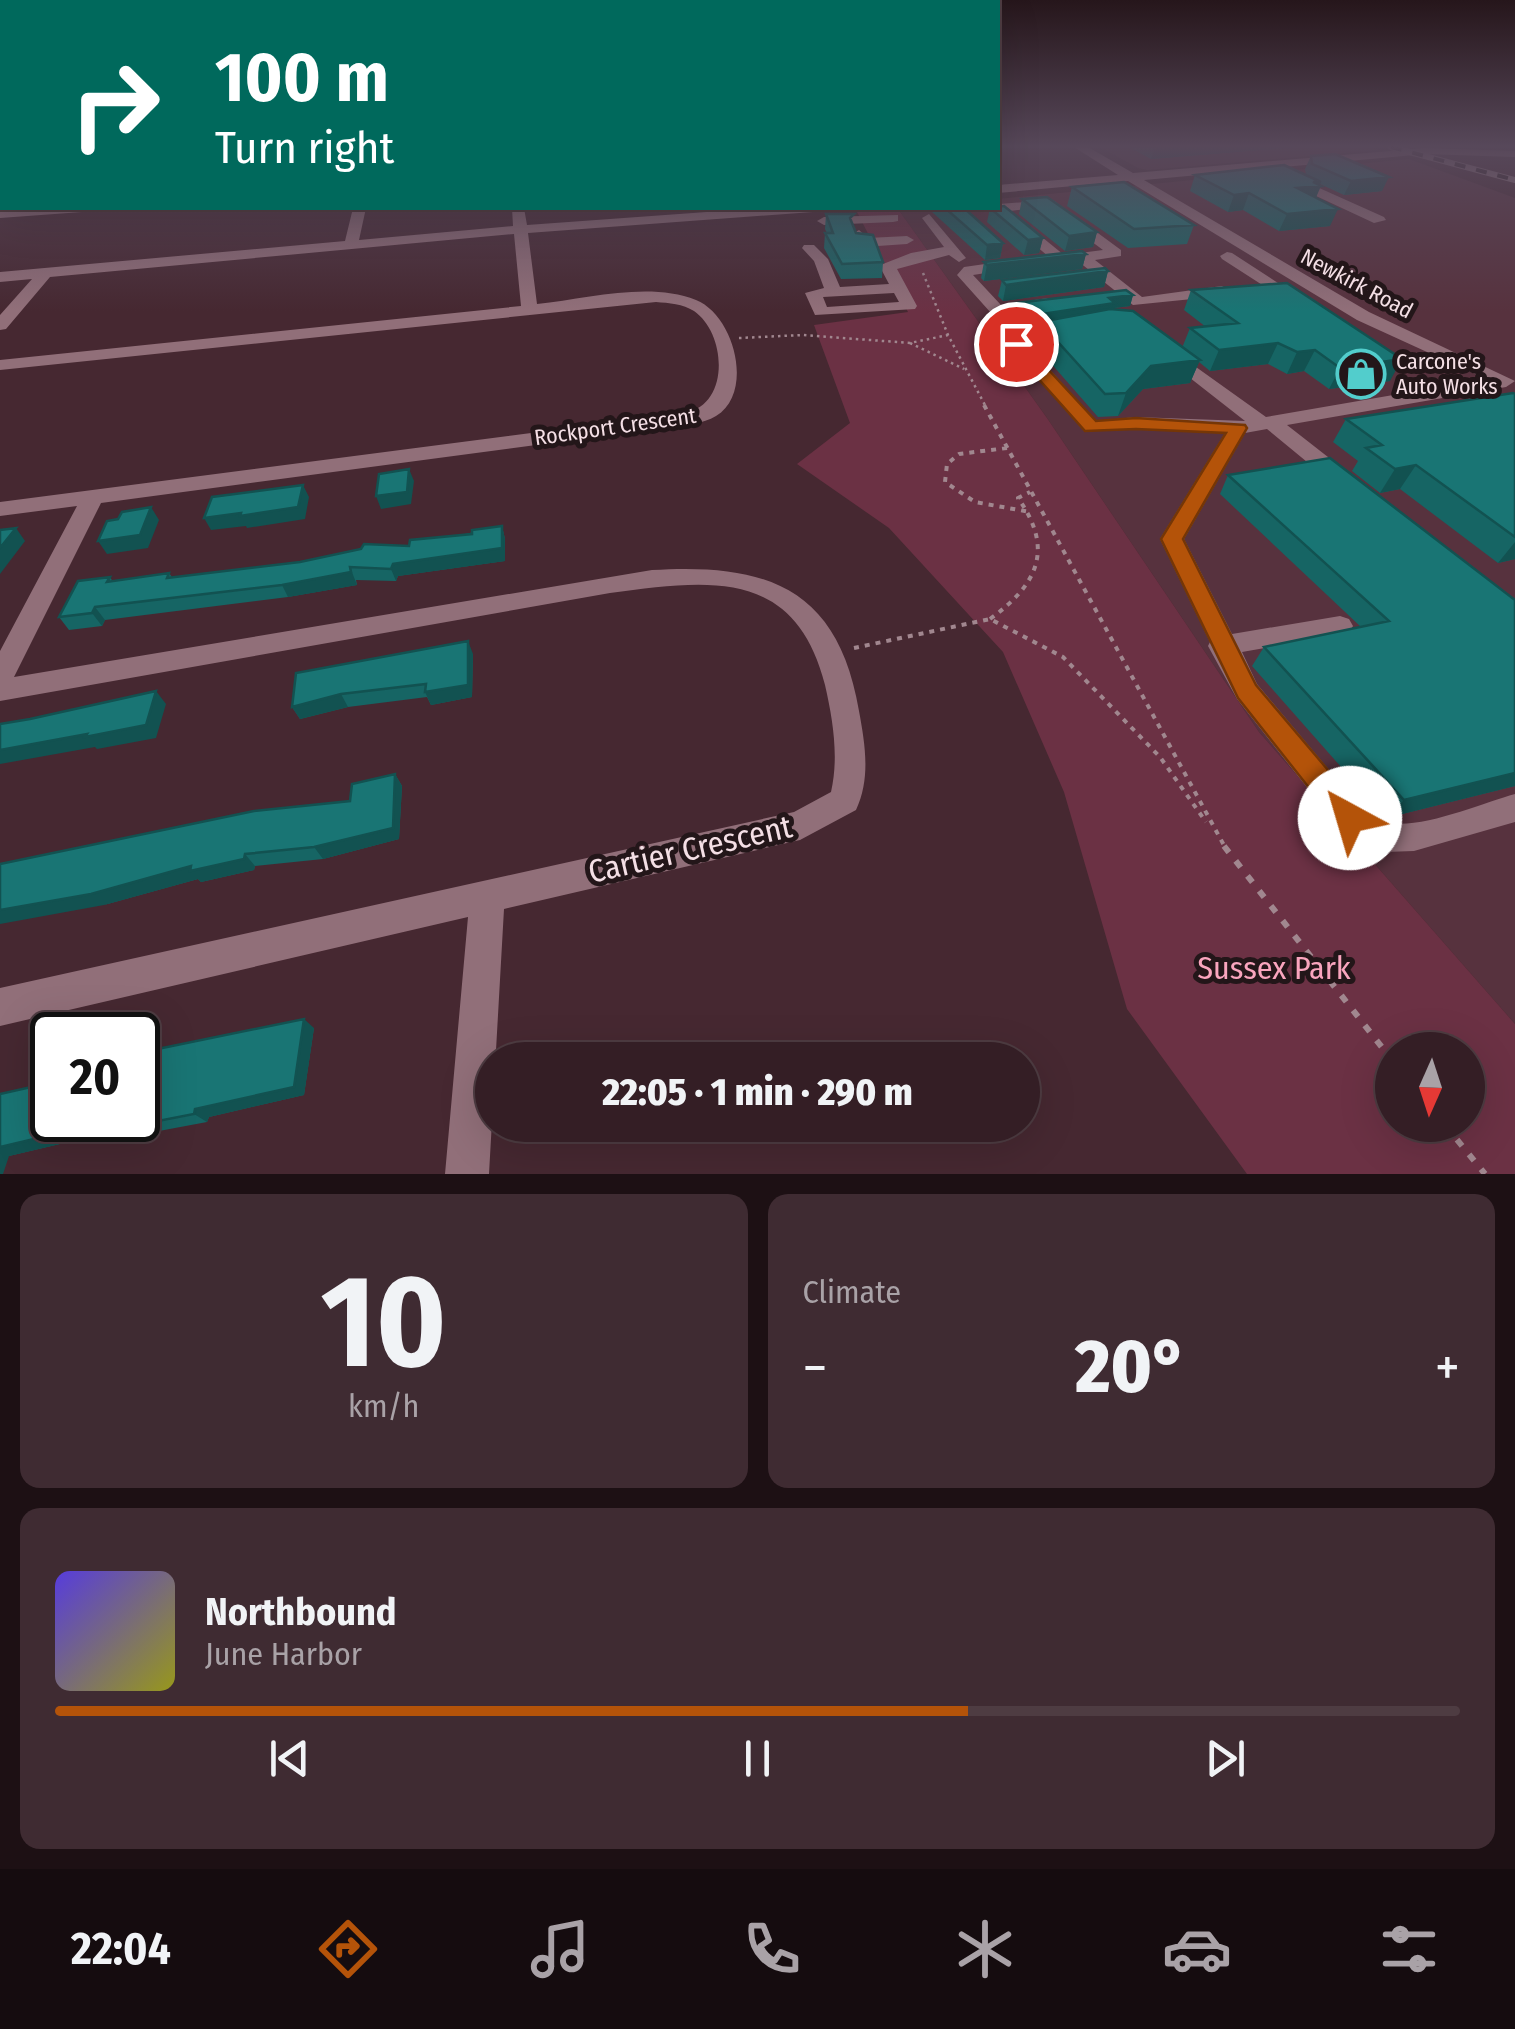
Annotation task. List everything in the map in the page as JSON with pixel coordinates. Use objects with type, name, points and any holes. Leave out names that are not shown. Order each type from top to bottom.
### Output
[{"type":"street","name":"Newkirk Road","points":[[1171,202],[1364,316],[1510,383]]},
{"type":"street","points":[[1343,203],[1353,202]]},
{"type":"street","points":[[1343,203],[1380,220]]},
{"type":"street","points":[[968,270],[1116,253],[1048,204],[1000,208]]},
{"type":"street","points":[[1000,209],[1061,260]]},
{"type":"street","points":[[0,214],[55,210]]},
{"type":"street","points":[[352,245],[359,210]]},
{"type":"street","points":[[518,210],[529,308]]},
{"type":"street","points":[[0,277],[685,212],[749,210]]},
{"type":"street","points":[[824,221],[856,228],[890,212],[916,256]]},
{"type":"street","points":[[985,214],[1004,212]]},
{"type":"street","points":[[929,218],[968,270]]},
{"type":"street","points":[[856,228],[863,242],[907,240]]},
{"type":"street","points":[[809,248],[821,259],[834,292]]},
{"type":"street","points":[[898,288],[812,293],[821,312],[909,306],[888,268],[916,256],[954,250]]},
{"type":"street","points":[[1006,252],[1020,264]]},
{"type":"street","points":[[1227,256],[1273,285]]},
{"type":"street","points":[[1082,257],[1139,302],[1304,281]]},
{"type":"street","points":[[968,270],[965,276],[997,310],[1071,300]]},
{"type":"street","points":[[0,325],[46,273]]},
{"type":"street","points":[[1086,277],[1104,274]]},
{"type":"street","points":[[979,290],[996,288]]},
{"type":"street","points":[[1108,295],[1126,292]]},
{"type":"street","points":[[0,365],[529,308],[674,299],[704,311],[715,324],[718,338]]},
{"type":"street","points":[[1086,325],[1021,335],[1016,344],[1091,427],[1136,423],[1257,425],[1510,383]]},
{"type":"street","name":"Rockport Crescent","points":[[0,508],[694,416],[709,412],[726,394],[727,362],[718,338]]},
{"type":"street","points":[[1154,340],[1257,425],[1362,495]]},
{"type":"street","points":[[1257,425],[1172,539],[1247,691],[1350,818],[1366,830],[1383,837],[1413,835],[1515,808]]},
{"type":"street","points":[[0,677],[92,497]]},
{"type":"street","name":"Cartier Crescent","points":[[0,690],[675,575],[740,578],[788,596],[808,614],[830,654],[841,689],[854,764],[845,800],[800,825],[0,1008]]},
{"type":"street","points":[[1222,646],[1340,626]]},
{"type":"street","points":[[467,1174],[487,896]]},
{"type":"path","points":[[916,256],[948,336],[1217,837]]},
{"type":"path","points":[[718,338],[804,335],[910,343],[948,336]]},
{"type":"path","points":[[910,343],[966,369]]},
{"type":"path","points":[[1007,448],[959,454],[947,464],[945,482],[980,506],[1030,512]]},
{"type":"path","points":[[830,654],[990,619],[1025,592],[1040,555],[1030,512],[1018,498],[1030,492]]},
{"type":"path","points":[[990,619],[1062,658],[1160,757],[1217,837],[1375,1038]]},
{"type":"path","points":[[1460,1142],[1485,1174]]},
{"type":"shaded area","points":[[1000,202],[1515,202],[1515,1024],[1259,732],[1047,418],[899,210],[1000,210]]},
{"type":"green space","name":"Sussex Park","points":[[856,210],[899,210],[1047,418],[1259,732],[1515,1024],[1515,1174],[1247,1174],[1127,1009],[1064,792],[1003,652],[889,528],[797,464],[850,423],[814,325],[908,312]]},
{"type":"building","points":[[1026,202],[1054,202],[1097,232],[1069,236]]},
{"type":"building","points":[[1094,202],[1156,202],[1194,225],[1134,229]]},
{"type":"building","points":[[1265,202],[1324,202],[1338,209],[1287,214]]},
{"type":"building","points":[[1000,207],[1043,238],[1028,240],[992,210],[1000,210]]},
{"type":"building","points":[[947,210],[966,210],[1003,243],[987,245]]},
{"type":"building","points":[[826,214],[854,214],[850,218],[856,233],[873,235],[883,262],[842,264],[825,233],[833,233]]},
{"type":"building","points":[[1082,251],[1086,254],[987,265],[984,262]]},
{"type":"building","points":[[1105,268],[1108,271],[1006,285],[1002,280]]},
{"type":"building","points":[[1287,283],[1402,359],[1340,368],[1315,350],[1297,352],[1278,343],[1219,350],[1190,328],[1238,323],[1191,290]]},
{"type":"building","points":[[1126,290],[1133,295],[1109,298],[1115,303],[1029,316],[1016,303]]},
{"type":"building","points":[[1110,309],[1133,311],[1200,360],[1151,366],[1126,393],[1105,394],[1040,322]]},
{"type":"building","points":[[1513,393],[1515,537],[1416,465],[1395,469],[1366,448],[1382,445],[1346,419]]},
{"type":"building","points":[[1330,458],[1515,600],[1515,773],[1404,800],[1264,647],[1389,621],[1228,475]]},
{"type":"building","points":[[409,469],[407,492],[376,496],[379,474]]},
{"type":"building","points":[[303,485],[298,507],[204,518],[212,497]]},
{"type":"building","points":[[151,507],[140,535],[98,541],[107,521],[118,519],[122,512]]},
{"type":"building","points":[[502,526],[502,548],[393,564],[391,569],[350,567],[351,572],[282,585],[95,607],[92,613],[59,617],[78,581],[110,577],[107,582],[169,573],[167,578],[300,562],[361,549],[364,544],[409,546],[410,540],[472,534],[472,530]]},
{"type":"building","points":[[16,528],[0,548],[0,530]]},
{"type":"building","points":[[468,641],[468,685],[425,692],[426,684],[341,694],[292,707],[296,673]]},
{"type":"building","points":[[156,691],[146,725],[0,750],[0,724]]},
{"type":"building","points":[[395,774],[393,828],[314,847],[245,854],[244,859],[190,871],[191,866],[91,894],[0,910],[0,864],[254,811],[350,801],[352,784]]},
{"type":"building","points":[[304,1019],[294,1087],[160,1121],[160,1048]]},
{"type":"building","points":[[30,1087],[30,1140],[0,1147],[0,1094]]},
{"type":"place","name":"Carcone's Auto Works","points":[[1361,374]]},
{"type":"route","points":[[1016,344],[1091,427],[1136,423],[1238,428],[1172,539],[1247,691],[1350,818]]}]
